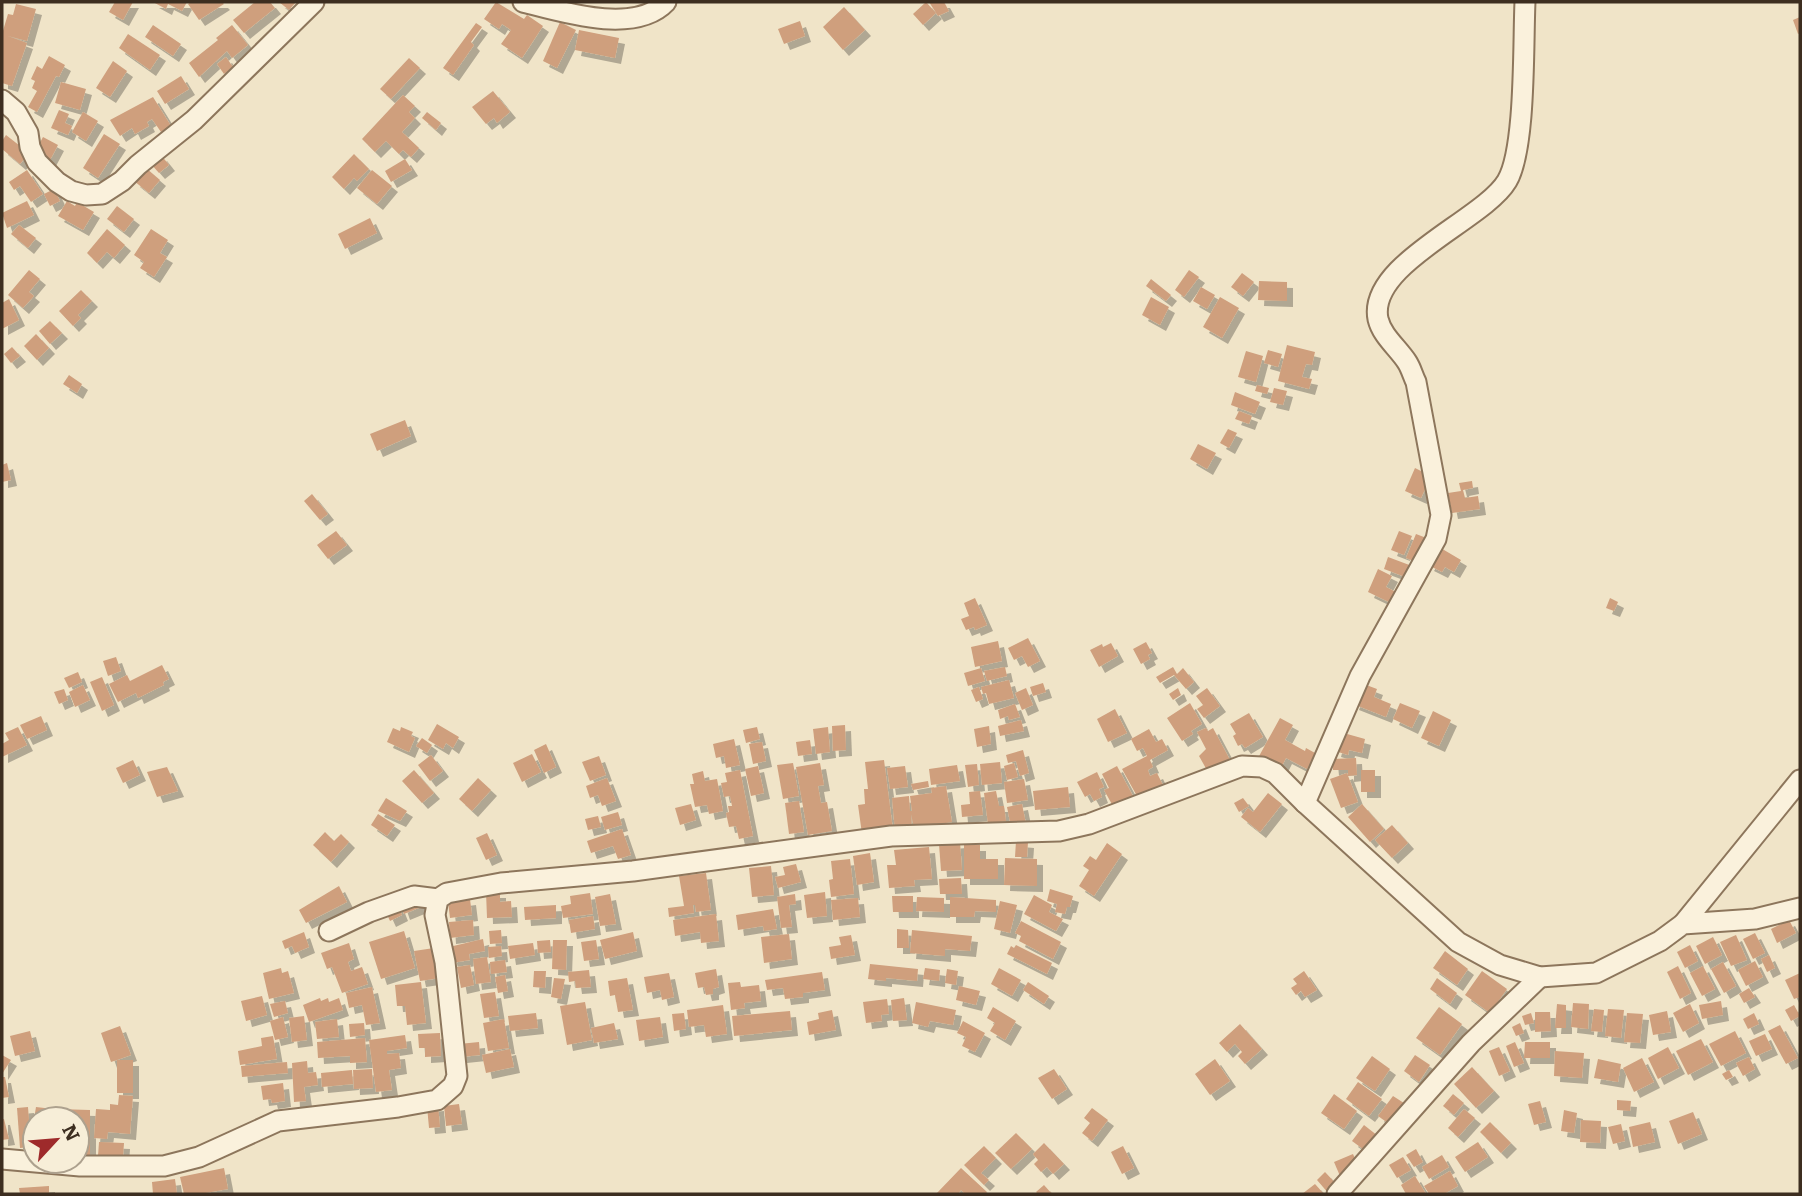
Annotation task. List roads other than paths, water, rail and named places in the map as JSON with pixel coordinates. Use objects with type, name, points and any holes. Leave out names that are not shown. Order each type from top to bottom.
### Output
[{"type":"street","points":[[2,100],[16,112],[28,133],[30,147],[37,162],[57,182],[79,193],[102,194],[122,181],[194,120],[314,2]]},
{"type":"street","points":[[523,2],[586,19],[645,17],[659,10],[666,2]]},
{"type":"street","points":[[1305,803],[1360,676],[1436,538],[1441,524],[1416,382],[1408,364],[1381,329],[1377,317],[1379,299],[1388,281],[1446,231],[1494,197],[1508,180],[1518,149],[1525,2]]},
{"type":"street","points":[[329,931],[369,912],[414,896],[438,899],[447,893],[500,883],[633,872],[891,836],[1059,831],[1089,824],[1242,766],[1262,767],[1275,773],[1458,942],[1500,964],[1540,977],[1595,972],[1660,941],[1683,924],[1800,780]]},
{"type":"street","points":[[2,1159],[80,1166],[164,1166],[199,1157],[278,1121],[437,1100],[453,1086],[457,1076],[448,986],[435,915],[438,899]]},
{"type":"street","points":[[1683,924],[1755,919],[1800,908]]},
{"type":"street","points":[[1337,1194],[1471,1043],[1540,977]]}]
